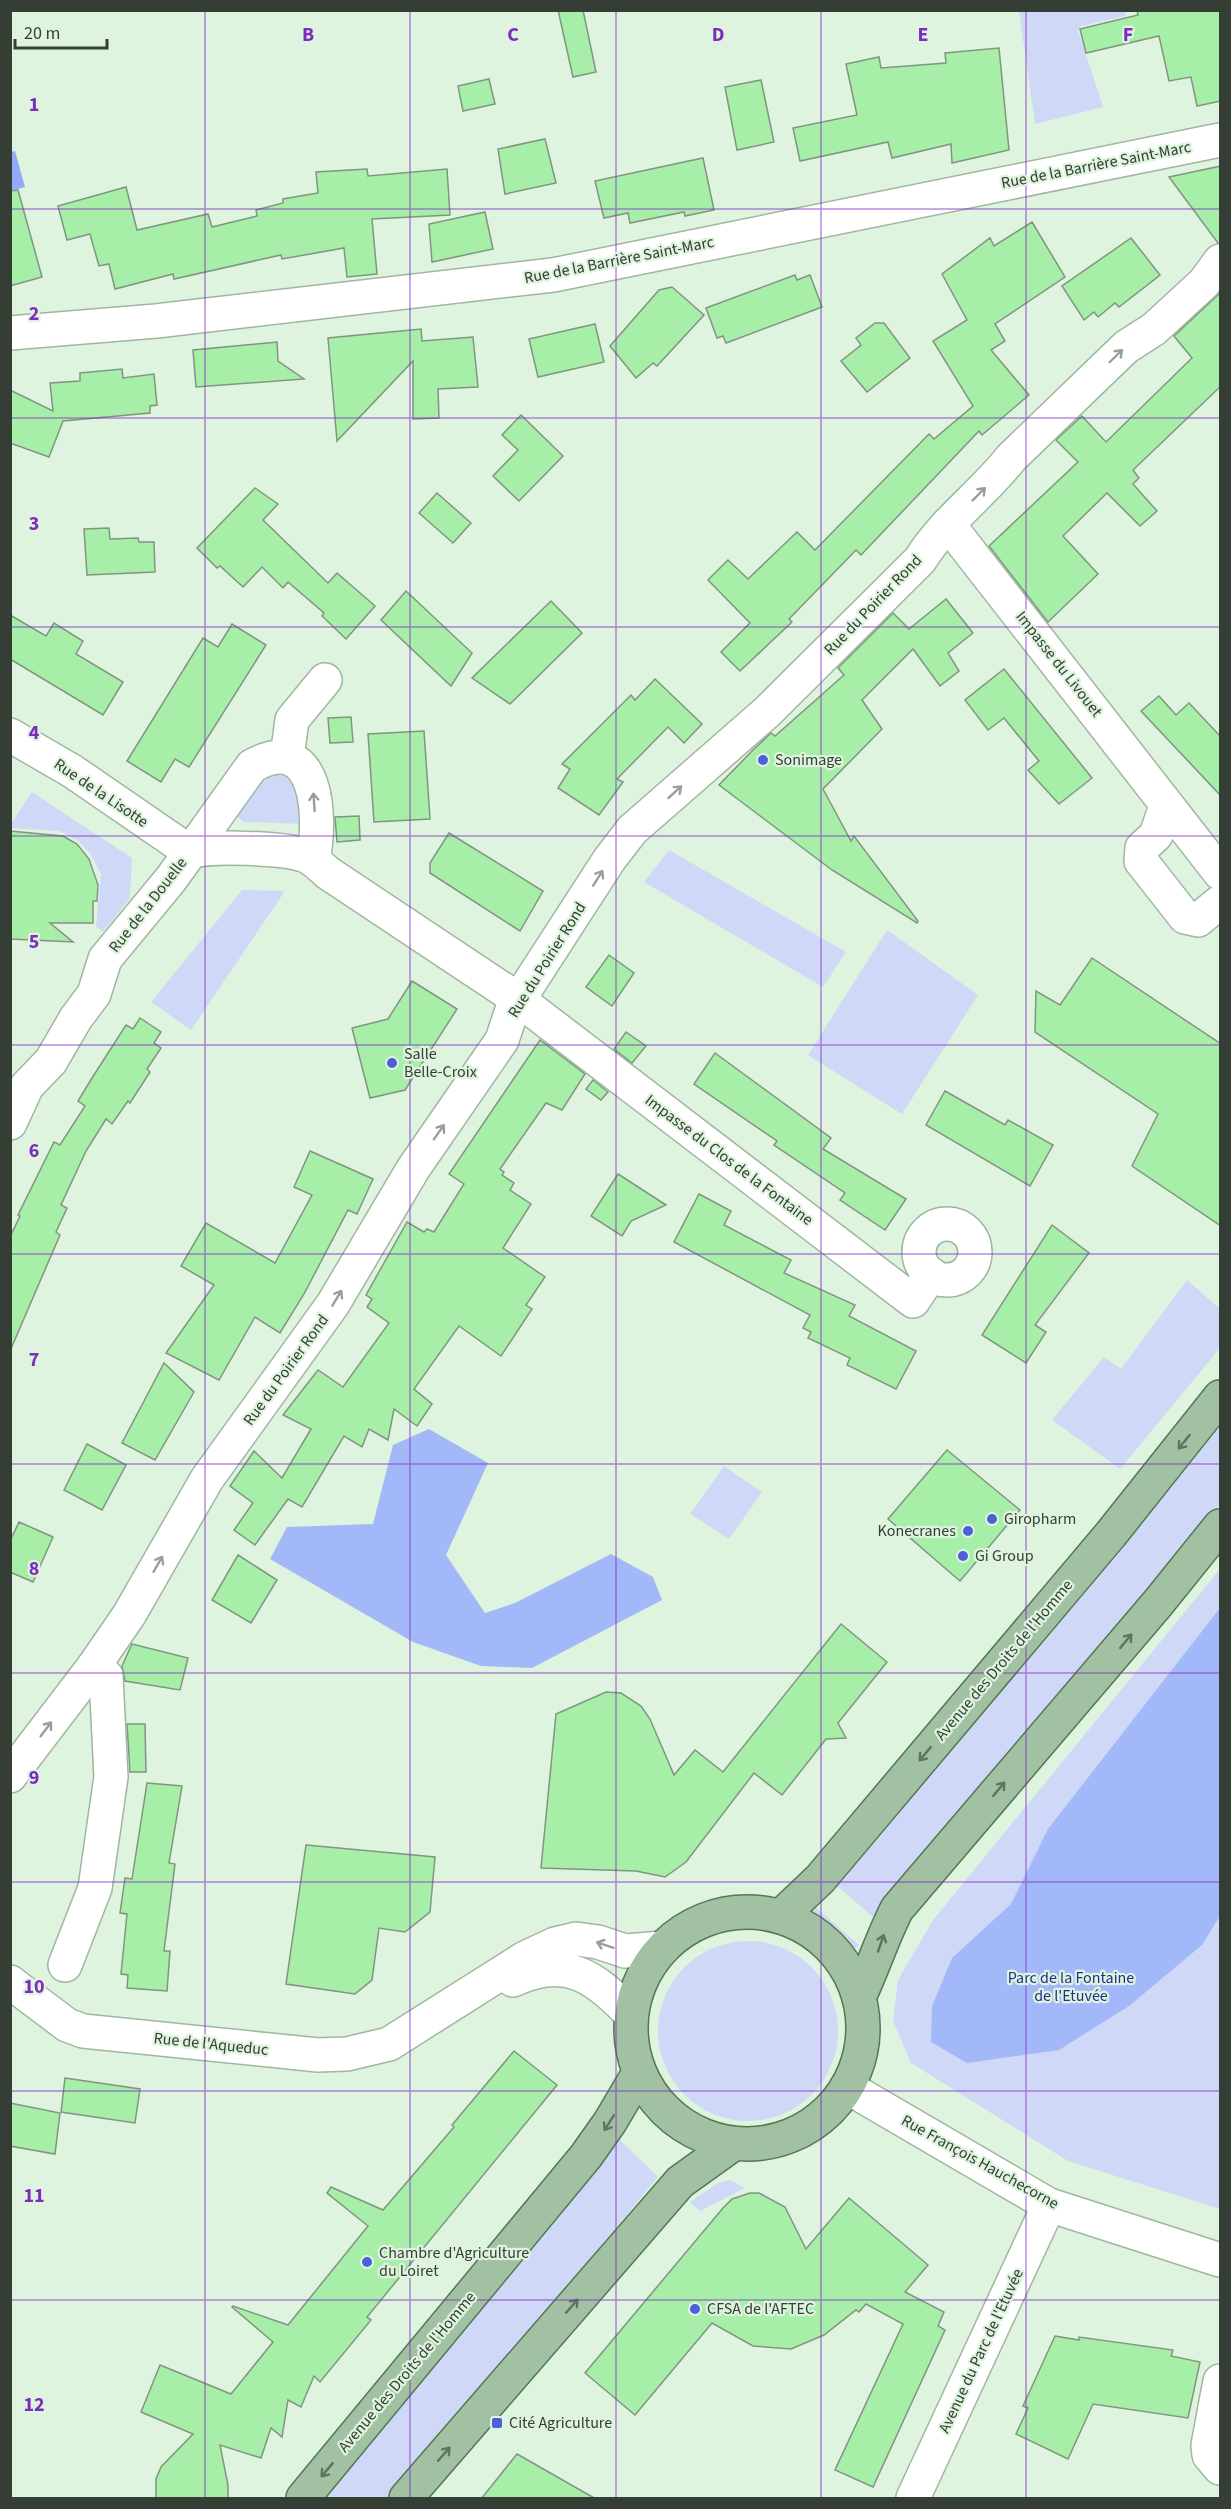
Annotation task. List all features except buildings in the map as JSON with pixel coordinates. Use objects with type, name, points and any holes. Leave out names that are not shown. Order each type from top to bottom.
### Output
[{"type":"main road","name":"Avenue des Droits de l'Homme","points":[[780,1917],[827,1870],[1111,1534],[1221,1396]]},
{"type":"main road","points":[[859,1997],[872,1971],[882,1937],[897,1910],[1221,1526]]},
{"type":"main road","points":[[749,1912],[780,1917],[807,1929],[830,1947],[848,1970],[859,1997],[863,2028],[860,2058],[848,2087],[826,2114],[799,2133],[767,2143],[733,2144],[703,2136],[676,2121],[655,2100],[639,2073],[632,2044],[631,2014],[642,1978],[663,1948],[688,1928],[717,1916],[749,1912]]},
{"type":"main road","name":"Avenue des Droits de l'Homme","points":[[303,2499],[586,2156],[610,2122],[639,2073]]},
{"type":"main road","points":[[406,2499],[680,2182],[733,2144]]},
{"type":"street","name":"Rue de la Barrière Saint-Marc","points":[[10,333],[156,321],[553,275],[1221,140]]},
{"type":"street","name":"Rue du Poirier Rond","points":[[10,1776],[94,1666],[129,1614],[207,1479],[333,1305],[413,1170],[502,1040],[519,1000],[609,860],[632,830],[767,712],[920,560],[932,540],[1027,442],[1126,347],[1154,329],[1196,290],[1221,261]]},
{"type":"street","name":"Impasse du Livouet","points":[[948,524],[1156,788],[1166,806],[1221,873]]},
{"type":"street","points":[[287,757],[292,720],[325,680]]},
{"type":"street","name":"Rue de la Lisotte","points":[[10,735],[72,771],[190,852]]},
{"type":"street","points":[[190,852],[252,766],[262,760],[287,757],[303,766],[312,781],[316,833],[314,860]]},
{"type":"street","points":[[1166,806],[1156,835],[1142,848],[1141,861],[1185,917],[1198,920],[1221,902]]},
{"type":"street","name":"Rue de la Douelle","points":[[10,1123],[27,1086],[51,1060],[76,1018],[94,994],[105,959],[190,852],[207,847],[295,853],[314,860],[328,873],[519,1000]]},
{"type":"street","name":"Impasse du Clos de la Fontaine","points":[[519,1000],[913,1301],[931,1274]]},
{"type":"street","points":[[65,1965],[95,1888],[111,1777],[106,1676],[94,1666]]},
{"type":"street","name":"Rue de l'Aqueduc","points":[[10,1982],[67,2025],[83,2031],[318,2055],[371,2050],[389,2043],[525,1958],[555,1944],[576,1939],[598,1942],[625,1951],[663,1948]]},
{"type":"street","name":"Rue de l'Aqueduc","points":[[419,2024],[528,1973],[556,1969],[577,1973],[598,1982],[631,2014]]},
{"type":"street","name":"Rue François Hauchecorne","points":[[848,2087],[1048,2205],[1221,2260]]},
{"type":"street","name":"Avenue du Parc de l'Etuvée","points":[[913,2499],[1048,2205]]},
{"type":"street","points":[[1221,2381],[1208,2445],[1209,2455],[1221,2468]]},
{"type":"green space","points":[[1019,11],[1125,11],[1126,16],[1081,26],[1078,30],[1103,107],[1035,124]]},
{"type":"green space","points":[[269,772],[294,775],[306,824],[244,822],[229,810]]},
{"type":"green space","points":[[32,792],[132,858],[130,898],[103,932],[96,926],[101,874],[90,853],[77,840],[59,831],[11,828],[11,824]]},
{"type":"green space","points":[[669,850],[846,952],[823,987],[644,882]]},
{"type":"green space","points":[[242,890],[285,891],[191,1030],[151,1002]]},
{"type":"green space","points":[[887,930],[978,995],[902,1114],[808,1055]]},
{"type":"green space","points":[[1187,1280],[1220,1309],[1220,1348],[1120,1469],[1052,1420],[1104,1357],[1121,1369]]},
{"type":"green space","points":[[1220,1422],[1220,1504],[873,1917],[835,1884]]},
{"type":"green space","points":[[429,1429],[488,1463],[446,1555],[485,1613],[515,1603],[611,1554],[653,1577],[662,1600],[532,1668],[481,1666],[413,1642],[270,1559],[287,1527],[373,1524],[393,1445]]},
{"type":"green space","points":[[724,1466],[762,1492],[729,1539],[690,1514]]},
{"type":"green space","name":"Parc de la Fontaine de l'Etuvée","points":[[1220,1569],[1220,2209],[1068,2161],[911,2063],[893,2021],[898,1980],[933,1920]]},
{"type":"green space","points":[[1220,1608],[1220,1916],[1202,1945],[1129,2006],[1059,2050],[967,2063],[931,2042],[932,2006],[952,1958],[1011,1904],[1048,1829]]},
{"type":"green space","points":[[813,1905],[859,1945],[854,1949],[845,1948],[812,1919],[810,1910]]},
{"type":"green space","points":[[748,1941],[782,1948],[798,1956],[811,1968],[823,1981],[831,1997],[838,2031],[831,2065],[823,2081],[811,2094],[798,2106],[782,2114],[748,2121],[714,2114],[698,2106],[685,2094],[673,2081],[665,2065],[658,2031],[665,1997],[673,1981],[685,1968],[698,1956],[714,1948]]},
{"type":"green space","points":[[619,2139],[658,2177],[391,2498],[314,2498]]},
{"type":"green space","points":[[730,2180],[745,2188],[700,2211],[690,2202],[718,2183]]},
{"type":"shaded area","points":[[15,151],[25,187],[11,191],[11,152]]},
{"type":"place","name":"Sonimage","points":[[763,760]]},
{"type":"place","name":"Salle Belle-Croix","points":[[392,1063]]},
{"type":"place","name":"Giropharm","points":[[992,1519]]},
{"type":"place","name":"Konecranes","points":[[968,1531]]},
{"type":"place","name":"Gi Group","points":[[963,1556]]},
{"type":"place","name":"Chambre d'Agriculture du Loiret","points":[[367,2262]]},
{"type":"place","name":"CFSA de l'AFTEC","points":[[695,2309]]},
{"type":"place","name":"Cité Agriculture","points":[[497,2423]]}]
